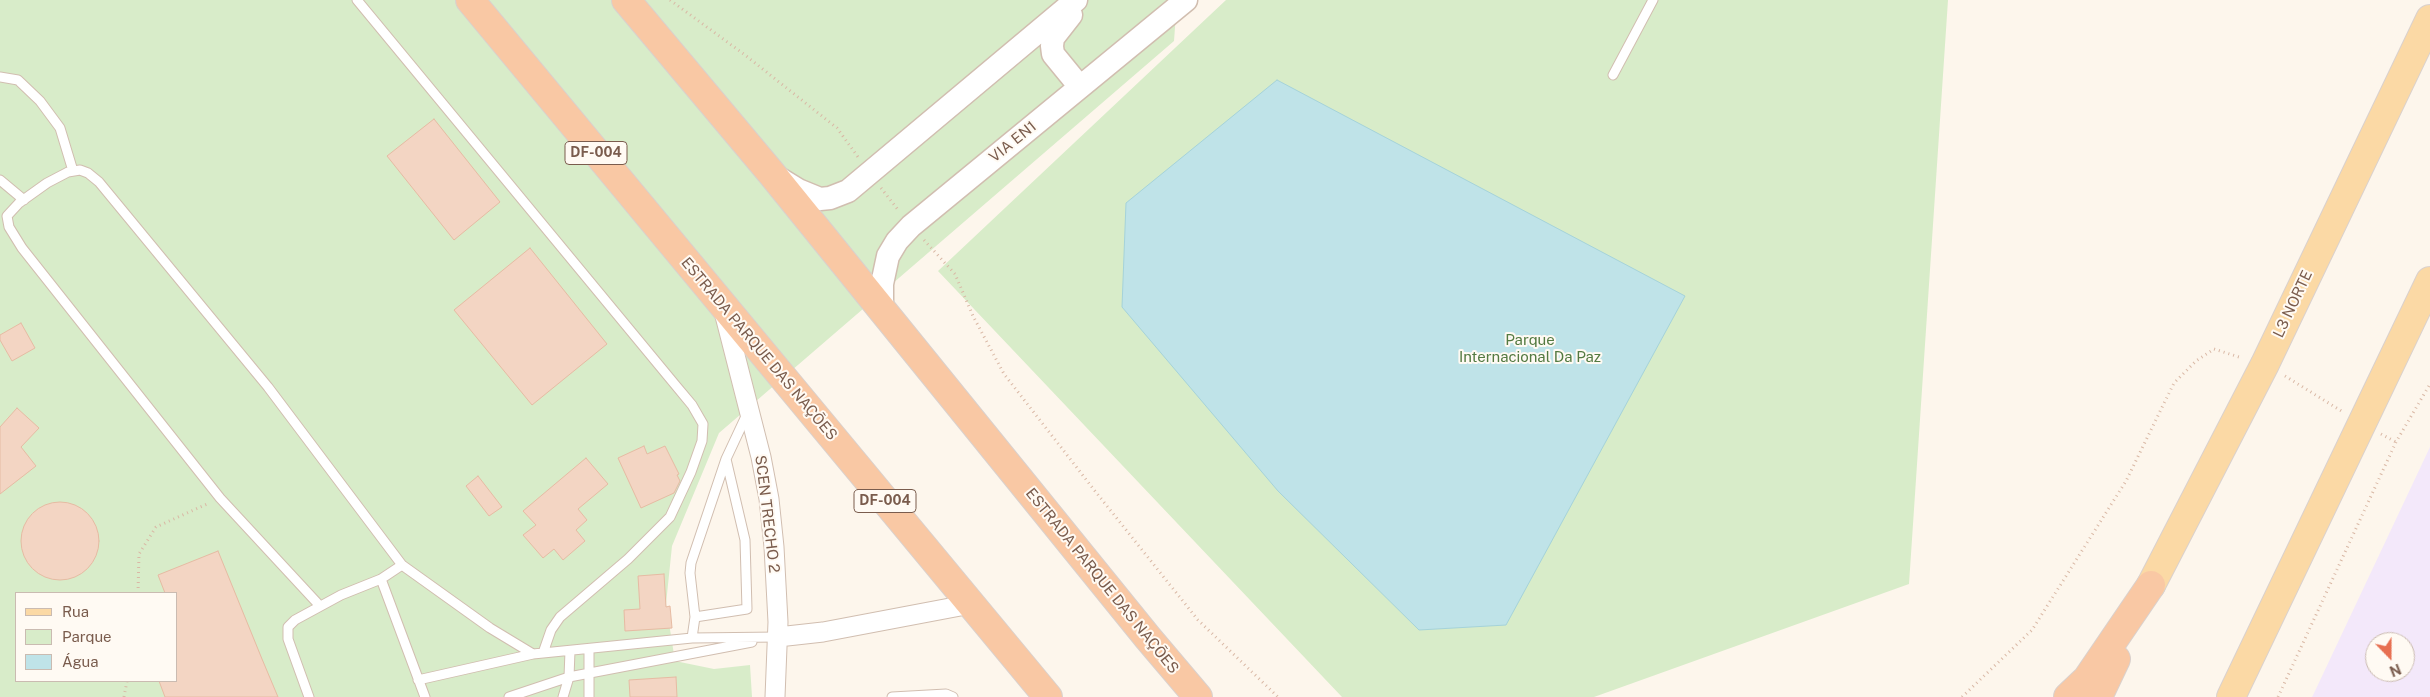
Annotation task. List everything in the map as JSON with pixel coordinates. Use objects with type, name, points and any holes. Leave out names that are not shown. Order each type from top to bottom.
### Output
[{"type":"highway","name":"ESTRADA PARQUE DAS NAÇÕES","points":[[470,0],[1048,697]]},
{"type":"highway","name":"ESTRADA PARQUE DAS NAÇÕES","points":[[626,0],[772,174],[1148,638],[1198,697]]},
{"type":"highway","points":[[2068,697],[2087,679],[2151,586]]},
{"type":"highway","points":[[2098,697],[2151,586]]},
{"type":"main road","name":"L3 NORTE","points":[[2151,586],[2265,364],[2430,20]]},
{"type":"main road","points":[[2231,697],[2430,281]]},
{"type":"street","points":[[772,174],[798,190],[820,199],[840,195],[856,185],[1076,0]]},
{"type":"street","points":[[1080,86],[1053,54],[1052,46],[1054,38],[1082,0]]},
{"type":"street","name":"VIA EN1","points":[[882,309],[882,284],[888,256],[897,241],[911,226],[1186,0]]},
{"type":"street","name":"SCEN TRECHO 2","points":[[722,305],[750,409],[761,457],[771,518],[778,637],[774,697]]},
{"type":"street","points":[[778,637],[823,632],[971,604]]},
{"type":"lane","points":[[357,0],[692,405],[703,424],[702,441],[691,472],[670,518],[628,559],[560,617],[550,630],[542,653]]},
{"type":"lane","points":[[1613,75],[1653,0]]},
{"type":"lane","points":[[0,77],[18,80],[40,101],[60,128],[73,171]]},
{"type":"lane","points":[[320,606],[220,498],[22,248],[9,227],[7,218],[11,211],[47,183],[73,171],[85,171],[99,182],[194,295],[306,436],[402,565],[490,628],[533,654]]},
{"type":"lane","points":[[0,180],[24,200]]},
{"type":"lane","points":[[692,638],[695,617],[690,573],[691,563],[726,459],[750,409]]},
{"type":"lane","points":[[695,617],[747,609],[745,540],[726,459]]},
{"type":"lane","points":[[309,697],[286,631],[296,620],[320,606],[381,578],[402,565]]},
{"type":"lane","points":[[381,578],[425,697]]},
{"type":"lane","points":[[418,680],[533,654],[692,638],[778,637]]},
{"type":"lane","points":[[509,697],[569,677],[778,637]]},
{"type":"lane","points":[[589,649],[589,697]]},
{"type":"lane","points":[[563,697],[569,677],[570,651]]},
{"type":"lane","points":[[892,697],[946,694],[953,697]]},
{"type":"path","points":[[670,0],[745,54],[837,128],[869,173],[911,226],[955,274],[973,316],[1004,374],[1198,620],[1278,697]]},
{"type":"path","points":[[1962,697],[2032,630],[2126,481],[2174,383],[2196,361],[2214,349],[2265,364],[2317,394],[2361,423],[2396,442]]},
{"type":"path","points":[[2278,697],[2396,442],[2430,384]]},
{"type":"path","points":[[138,592],[139,554],[156,527],[220,498]]},
{"type":"path","points":[[124,697],[127,682]]},
{"type":"shaded area","points":[[2430,447],[2430,697],[2312,697]]},
{"type":"green space","points":[[0,0],[1177,0],[1174,41],[719,433],[672,546],[666,604],[675,661],[714,669],[750,665],[752,697],[0,697]]},
{"type":"green space","name":"Parque Internacional Da Paz","points":[[1226,0],[1948,0],[1909,584],[1594,697],[1342,697],[938,271]]},
{"type":"water","points":[[1277,80],[1685,296],[1506,625],[1419,630],[1278,491],[1122,307],[1126,203]]},
{"type":"building","points":[[434,119],[500,202],[454,240],[387,156]]},
{"type":"building","points":[[530,248],[607,344],[532,405],[454,310]]},
{"type":"building","points":[[21,323],[35,348],[12,361],[0,340],[0,335]]},
{"type":"building","points":[[17,408],[39,428],[21,447],[36,466],[0,494],[0,427]]},
{"type":"building","points":[[644,446],[647,454],[665,446],[679,474],[677,475],[680,481],[674,493],[641,508],[618,458]]},
{"type":"building","points":[[586,458],[608,484],[578,509],[587,520],[576,530],[585,541],[563,560],[554,549],[543,558],[523,535],[536,525],[523,511]]},
{"type":"building","points":[[478,476],[502,507],[489,516],[466,486]]},
{"type":"building","points":[[52,502],[68,502],[82,508],[93,519],[99,533],[99,549],[93,563],[82,574],[68,580],[52,580],[38,574],[27,563],[21,549],[21,533],[27,519],[38,508]]},
{"type":"building","points":[[218,551],[278,697],[165,697],[159,682],[178,682],[178,592],[165,592],[158,575]]},
{"type":"building","points":[[664,574],[666,607],[670,606],[672,628],[625,631],[624,610],[640,609],[638,576]]},
{"type":"building","points":[[676,677],[677,697],[630,697],[629,680]]}]
